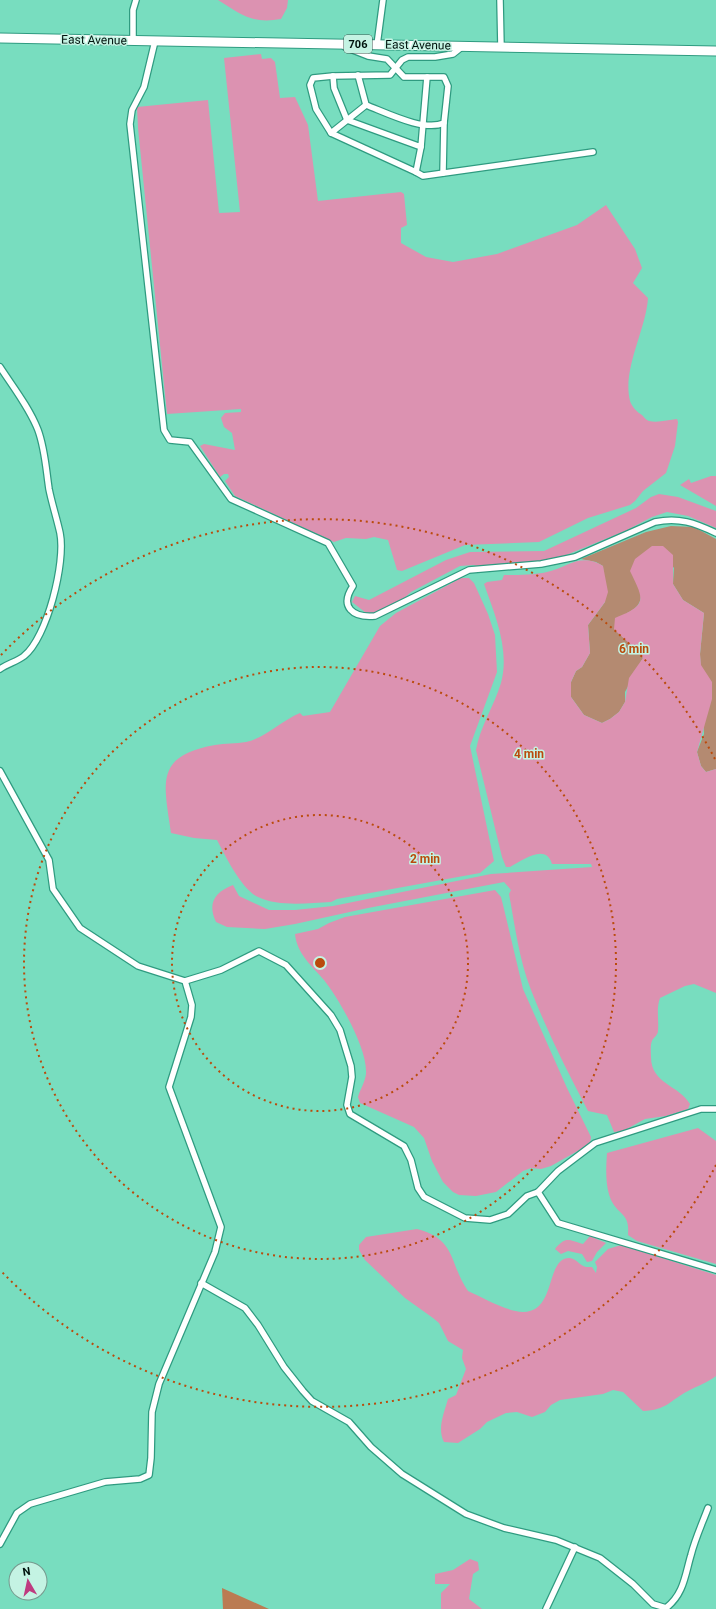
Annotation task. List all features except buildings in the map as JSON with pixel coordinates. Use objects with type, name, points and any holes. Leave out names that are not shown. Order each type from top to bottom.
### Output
[{"type":"main road","name":"East Avenue","points":[[0,38],[716,51]]},
{"type":"street","points":[[133,40],[133,10],[136,0]]},
{"type":"street","points":[[377,45],[383,0]]},
{"type":"street","points":[[500,0],[501,47]]},
{"type":"street","points":[[155,41],[144,88],[132,110],[130,124],[164,430],[170,440],[190,442],[231,499],[328,543],[353,586],[346,596],[346,604],[353,612],[366,617],[375,616],[469,570],[541,564],[574,557],[655,522],[668,519],[695,523],[716,533]]},
{"type":"street","points":[[339,44],[368,56],[388,59],[404,77],[444,77],[448,86],[444,123],[443,173]]},
{"type":"street","points":[[463,46],[453,54],[435,57],[408,57],[402,60],[390,75],[358,75],[313,78],[310,85],[316,109],[331,133],[423,176],[593,152]]},
{"type":"street","points":[[358,75],[366,105]]},
{"type":"street","points":[[333,76],[334,88],[347,120],[421,147]]},
{"type":"street","points":[[416,172],[421,147],[427,77]]},
{"type":"street","points":[[331,133],[366,105]]},
{"type":"street","points":[[366,105],[422,125],[437,126],[444,123]]},
{"type":"street","points":[[0,367],[30,412],[38,430],[46,460],[54,514],[60,534],[62,556],[56,588],[35,644],[24,656],[0,668]]},
{"type":"street","points":[[0,771],[49,860],[53,889],[80,928],[138,966],[185,981],[222,970],[259,951],[286,965],[331,1015],[340,1030],[351,1066],[352,1077],[347,1105],[350,1114],[404,1146],[411,1160],[418,1188],[424,1197],[465,1218],[490,1220],[508,1214],[527,1196],[538,1192],[558,1171],[595,1143],[701,1110],[716,1109]]},
{"type":"street","points":[[0,1544],[17,1513],[30,1504],[105,1482],[140,1479],[148,1475],[151,1458],[152,1412],[159,1384],[215,1252],[221,1227],[169,1087],[191,1017],[192,1005],[185,981]]},
{"type":"street","points":[[538,1192],[558,1223],[716,1270]]},
{"type":"street","points":[[201,1283],[245,1308],[258,1325],[284,1368],[312,1401],[349,1422],[371,1447],[402,1474],[466,1514],[504,1528],[556,1540],[600,1558],[633,1584],[653,1604],[666,1608],[674,1601],[683,1587],[691,1554],[708,1508]]},
{"type":"street","points":[[546,1609],[575,1547]]},
{"type":"shaded area","points":[[218,0],[288,0],[287,8],[281,19],[262,20],[241,14]]},
{"type":"shaded area","points":[[261,54],[262,59],[271,58],[275,62],[280,98],[295,97],[308,125],[318,201],[401,192],[404,194],[407,225],[401,228],[401,243],[426,257],[453,262],[497,254],[577,225],[606,205],[635,249],[642,268],[633,283],[648,298],[629,376],[628,389],[630,401],[635,409],[648,421],[659,422],[677,419],[678,422],[675,446],[666,473],[643,491],[635,501],[630,505],[588,518],[539,542],[465,545],[402,571],[397,570],[388,540],[374,537],[366,539],[346,538],[334,542],[235,496],[225,481],[229,477],[228,474],[224,474],[220,477],[200,446],[204,444],[235,450],[232,433],[224,427],[221,418],[225,413],[241,412],[241,409],[167,414],[137,107],[208,100],[219,213],[240,212],[224,58]]},
{"type":"shaded area","points":[[711,476],[716,476],[716,506],[680,485],[689,479],[691,483]]},
{"type":"shaded area","points":[[659,494],[678,497],[716,511],[716,528],[688,516],[667,512],[652,517],[625,531],[549,562],[480,568],[474,565],[460,566],[411,592],[402,600],[370,616],[352,602],[355,596],[369,600],[446,560],[470,552],[544,551],[636,508],[651,497]]},
{"type":"shaded area","points":[[671,526],[694,527],[716,539],[716,769],[706,772],[701,766],[697,752],[704,734],[700,654],[704,613],[683,600],[673,584],[674,567],[641,594],[640,601],[637,606],[627,613],[632,647],[639,651],[643,658],[625,692],[625,702],[619,712],[602,723],[584,715],[571,697],[571,682],[576,671],[582,667],[590,653],[588,625],[605,602],[603,566],[596,562],[581,559],[646,532]]},
{"type":"shaded area","points":[[652,546],[663,546],[673,555],[673,584],[683,600],[704,613],[700,654],[701,665],[712,682],[712,699],[697,752],[701,766],[706,772],[716,769],[716,993],[694,984],[685,986],[660,998],[659,1002],[658,1032],[651,1045],[652,1066],[660,1079],[685,1098],[690,1104],[688,1109],[666,1116],[645,1119],[623,1131],[614,1132],[607,1115],[588,1111],[544,1021],[523,966],[509,894],[511,890],[504,882],[265,929],[227,927],[216,922],[212,909],[214,899],[217,895],[221,891],[233,885],[239,896],[269,910],[295,910],[333,906],[491,874],[592,867],[591,864],[552,864],[549,858],[540,854],[527,857],[510,867],[506,867],[502,857],[476,750],[478,741],[501,683],[504,658],[497,620],[484,584],[487,582],[502,580],[504,575],[542,573],[555,570],[581,560],[588,560],[603,566],[608,592],[605,602],[588,625],[590,653],[582,667],[576,671],[571,682],[571,697],[584,715],[602,723],[619,712],[625,702],[629,678],[643,658],[614,629],[615,618],[638,605],[640,595],[630,571],[635,559]]},
{"type":"shaded area","points":[[461,578],[469,578],[474,583],[488,614],[495,635],[497,672],[470,746],[494,861],[480,873],[337,899],[331,902],[284,903],[266,900],[252,893],[234,871],[217,840],[194,838],[171,833],[166,800],[166,786],[168,774],[172,764],[181,756],[195,750],[215,745],[242,743],[253,740],[300,713],[303,716],[330,712],[380,626],[396,613]]},
{"type":"shaded area","points":[[495,890],[501,897],[523,989],[567,1088],[591,1137],[590,1144],[551,1166],[541,1169],[531,1168],[523,1171],[496,1192],[476,1196],[459,1195],[453,1192],[443,1182],[432,1161],[424,1138],[414,1127],[360,1103],[358,1097],[366,1074],[358,1038],[330,988],[302,954],[296,941],[295,934],[318,929],[345,917]]},
{"type":"shaded area","points":[[698,1128],[716,1141],[716,1264],[637,1241],[628,1235],[626,1218],[611,1200],[607,1183],[607,1153]]},
{"type":"shaded area","points":[[417,1229],[430,1233],[446,1246],[468,1291],[502,1307],[516,1311],[523,1312],[534,1310],[541,1303],[546,1295],[557,1266],[562,1260],[570,1258],[586,1267],[592,1267],[596,1273],[597,1267],[595,1262],[608,1249],[621,1245],[716,1275],[716,1376],[657,1409],[643,1411],[623,1392],[613,1390],[603,1394],[560,1400],[551,1405],[545,1412],[532,1417],[517,1412],[506,1413],[487,1422],[480,1429],[458,1443],[444,1442],[441,1426],[448,1399],[456,1395],[466,1369],[462,1358],[463,1350],[448,1341],[439,1323],[405,1298],[365,1260],[359,1250],[359,1245],[366,1237]]},
{"type":"shaded area","points":[[590,1236],[606,1243],[597,1252],[592,1261],[587,1262],[582,1254],[568,1251],[561,1254],[555,1249],[562,1242],[568,1240],[583,1244]]},
{"type":"shaded area","points":[[470,1559],[478,1562],[479,1570],[473,1574],[469,1599],[482,1609],[441,1609],[441,1593],[450,1584],[435,1584],[435,1574],[453,1570]]},
{"type":"shaded area","points":[[222,1588],[269,1609],[223,1609]]}]
